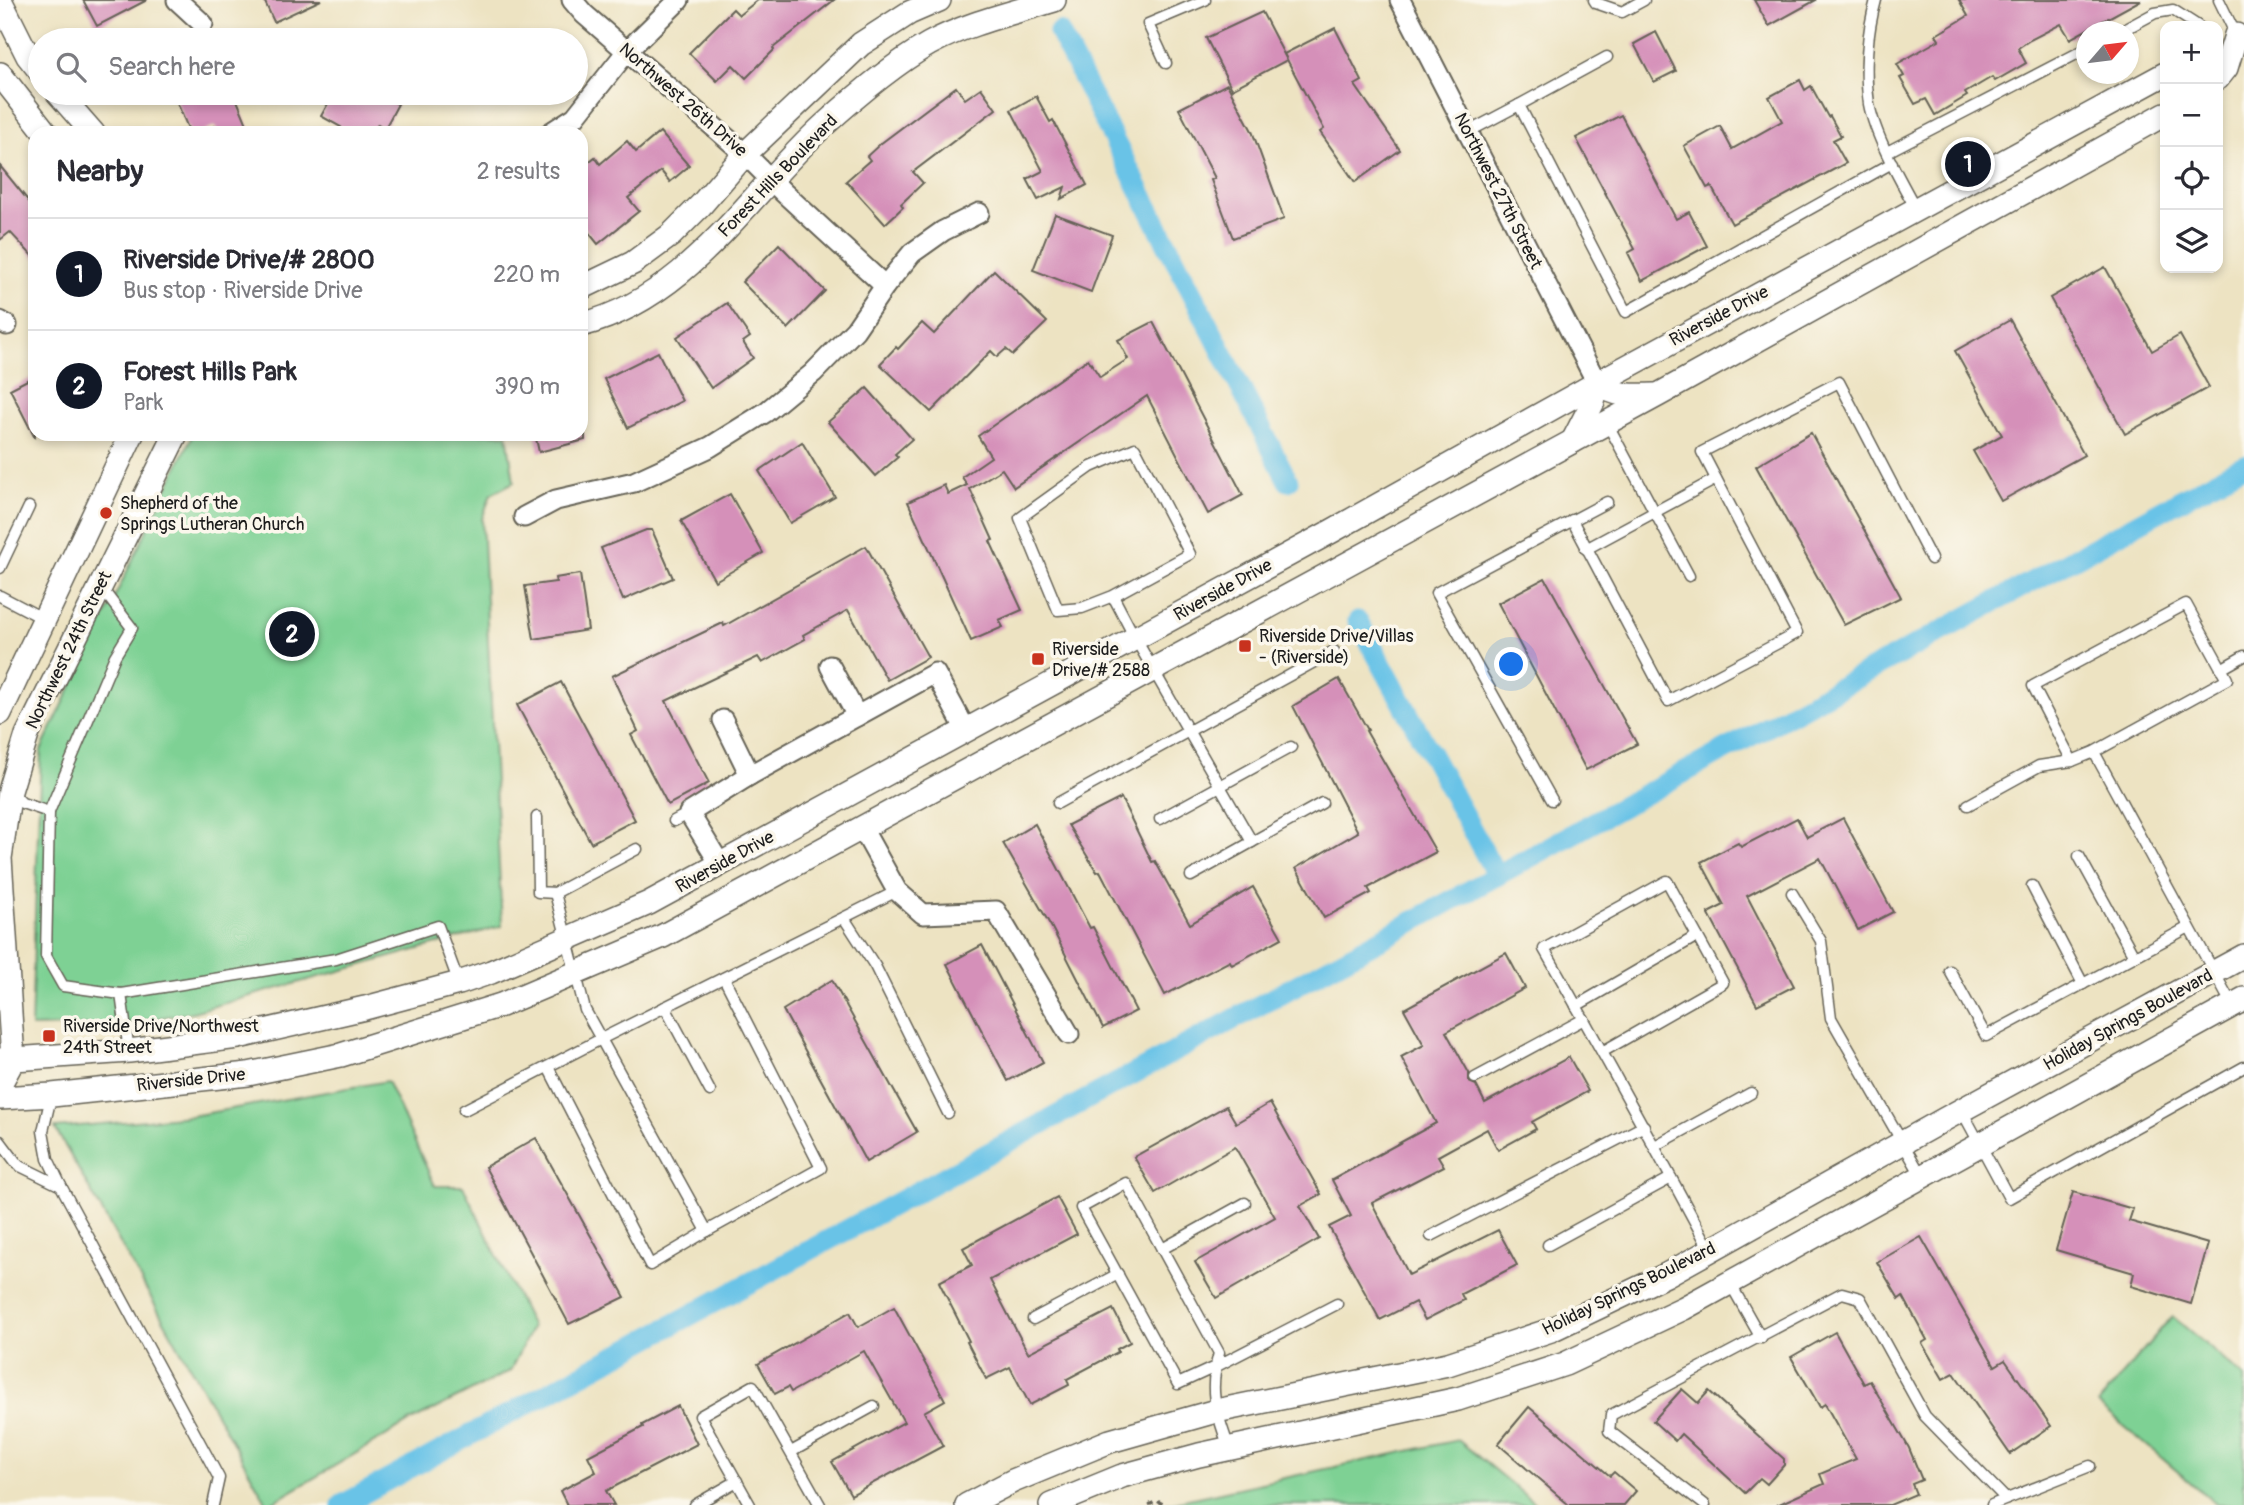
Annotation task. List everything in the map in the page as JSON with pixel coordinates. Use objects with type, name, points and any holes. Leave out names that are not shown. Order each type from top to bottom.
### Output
[{"type":"street","points":[[0,0],[28,56]]},
{"type":"street","points":[[177,0],[203,24]]},
{"type":"street","name":"Northwest 26th Drive","points":[[572,0],[584,14],[745,154],[885,286]]},
{"type":"street","points":[[588,100],[627,51],[679,0]]},
{"type":"street","name":"Forest Hills Boulevard","points":[[588,285],[633,263],[671,234],[701,205],[745,154],[861,44],[909,13],[939,0]]},
{"type":"street","name":"Northwest 27th Street","points":[[1400,0],[1597,383]]},
{"type":"street","name":"Forest Hills Boulevard","points":[[588,322],[635,302],[674,278],[703,254],[823,125],[883,76],[929,44],[960,30],[1043,2]]},
{"type":"street","points":[[2223,72],[2233,37]]},
{"type":"street","points":[[2220,84],[2244,71]]},
{"type":"street","points":[[0,74],[40,126]]},
{"type":"street","name":"Riverside Drive","points":[[6,1060],[129,1051],[238,1037],[365,1008],[491,972],[649,903],[2160,77]]},
{"type":"street","points":[[46,126],[59,105]]},
{"type":"street","points":[[68,105],[87,126]]},
{"type":"street","points":[[561,126],[575,117],[584,105]]},
{"type":"street","name":"Riverside Drive","points":[[0,1098],[248,1074],[341,1055],[501,1005],[663,936],[1658,395],[2160,117]]},
{"type":"street","points":[[524,517],[556,500],[634,482],[710,447],[766,412],[813,373],[855,330],[912,253],[943,231],[979,213]]},
{"type":"street","points":[[1573,440],[1592,402],[1597,383],[1608,391],[1658,395]]},
{"type":"street","name":"Northwest 24th Street","points":[[0,713],[129,441]]},
{"type":"street","name":"Northwest 24th Street","points":[[6,1060],[0,858],[5,788],[27,735],[172,441]]},
{"type":"street","points":[[830,666],[857,716]]},
{"type":"street","points":[[720,864],[681,817],[750,775],[935,673],[966,730]]},
{"type":"street","points":[[723,720],[750,775]]},
{"type":"street","points":[[862,828],[897,891],[923,914],[996,911],[1069,1034]]},
{"type":"street","name":"Holiday Springs Boulevard","points":[[967,1505],[1013,1481],[1110,1441],[1216,1411],[1448,1364],[1551,1329],[1667,1275],[2244,956]]},
{"type":"street","name":"Holiday Springs Boulevard","points":[[1051,1505],[1122,1476],[1230,1448],[1458,1399],[1565,1364],[1684,1308],[1978,1143],[2238,1002]]},
{"type":"street","points":[[0,1084],[6,1060]]},
{"type":"street","points":[[1710,1250],[1730,1282]]},
{"type":"lane","points":[[1167,64],[1148,24],[1205,0]]},
{"type":"lane","points":[[1594,0],[1622,12],[1644,0]]},
{"type":"lane","points":[[1876,0],[1866,64],[1870,106],[1892,163],[1916,210]]},
{"type":"lane","points":[[2219,0],[2233,37]]},
{"type":"lane","points":[[2139,22],[2155,13],[2174,10],[2190,21]]},
{"type":"lane","points":[[1888,152],[2076,55]]},
{"type":"lane","points":[[1468,132],[1607,57]]},
{"type":"lane","points":[[1519,105],[1626,312],[1892,163]]},
{"type":"lane","points":[[1572,520],[1668,701],[1797,633],[1702,452],[1839,382],[1931,559]]},
{"type":"lane","points":[[1606,422],[1689,576]]},
{"type":"lane","points":[[1135,448],[1190,554],[1113,596],[1082,608],[1058,610],[1020,518],[1091,467],[1135,448]]},
{"type":"lane","points":[[1586,549],[1716,479]]},
{"type":"lane","points":[[1552,800],[1436,593],[1607,502]]},
{"type":"lane","points":[[0,568],[29,507]]},
{"type":"lane","points":[[100,586],[132,628],[115,656],[49,812],[46,956],[63,986],[121,994],[336,959],[438,926],[458,983]]},
{"type":"lane","points":[[0,596],[44,619]]},
{"type":"lane","points":[[1113,596],[1252,842]]},
{"type":"lane","points":[[1968,805],[2039,766],[2072,761],[2094,752],[2227,679],[2186,604],[2033,685],[2072,761]]},
{"type":"lane","points":[[1058,803],[1334,651]]},
{"type":"lane","points":[[2221,669],[2244,656]]},
{"type":"lane","points":[[1160,819],[1291,747]]},
{"type":"lane","points":[[2094,752],[2214,973],[2238,1002]]},
{"type":"lane","points":[[5,788],[22,803],[49,812]]},
{"type":"lane","points":[[1191,876],[1322,803]]},
{"type":"lane","points":[[537,817],[538,891],[555,893],[637,849]]},
{"type":"lane","points":[[2079,856],[2134,956]]},
{"type":"lane","points":[[1602,1052],[1723,984],[1667,881],[1544,949],[1710,1250]]},
{"type":"lane","points":[[2032,886],[2083,984]]},
{"type":"lane","points":[[464,1110],[897,891]]},
{"type":"lane","points":[[555,893],[585,1010],[707,1231]]},
{"type":"lane","points":[[1792,893],[1821,941],[1830,1018],[1921,1175]]},
{"type":"lane","points":[[844,918],[875,966],[948,1113]]},
{"type":"lane","points":[[1950,971],[1986,1036],[2189,927]]},
{"type":"lane","points":[[1576,1006],[1697,936]]},
{"type":"lane","points":[[548,1067],[649,1265],[821,1168],[724,978]]},
{"type":"lane","points":[[121,994],[129,1051]]},
{"type":"lane","points":[[665,1007],[710,1091]]},
{"type":"lane","points":[[1475,1078],[1584,1019]]},
{"type":"lane","points":[[1962,1110],[2009,1199],[2244,1067]]},
{"type":"lane","points":[[1655,1146],[1751,1093]]},
{"type":"lane","points":[[51,1095],[43,1131],[48,1159],[219,1478],[213,1505]]},
{"type":"lane","points":[[1431,1236],[1644,1126]]},
{"type":"lane","points":[[0,1141],[18,1165],[61,1186]]},
{"type":"lane","points":[[1548,1245],[1671,1178]]},
{"type":"lane","points":[[1230,1448],[1216,1411],[1212,1389],[1215,1367],[1219,1353],[1126,1183],[1081,1208],[1178,1384],[1215,1367],[1337,1304]]},
{"type":"lane","points":[[1162,1249],[1245,1203]]},
{"type":"lane","points":[[1033,1319],[1118,1274]]},
{"type":"lane","points":[[1730,1282],[1761,1338]]},
{"type":"lane","points":[[1705,1505],[1609,1432],[1611,1415],[1842,1293],[1860,1298],[1925,1416],[2006,1499]]},
{"type":"lane","points":[[750,1505],[700,1416],[753,1386],[820,1505]]},
{"type":"lane","points":[[791,1452],[874,1406]]},
{"type":"lane","points":[[1992,1505],[2090,1466]]},
{"type":"lane","points":[[695,1505],[737,1481]]},
{"type":"path","points":[[1149,1505],[1157,1501],[1165,1505]]},
{"type":"green space","points":[[190,441],[508,441],[514,482],[491,494],[482,519],[502,926],[193,1012],[118,1025],[31,1027],[41,750]]},
{"type":"green space","points":[[387,1081],[435,1186],[463,1186],[532,1327],[510,1371],[411,1421],[268,1505],[55,1128],[191,1116]]},
{"type":"green space","points":[[2172,1316],[2244,1377],[2244,1505],[2217,1505],[2098,1404]]},
{"type":"green space","points":[[1458,1440],[1537,1505],[1161,1505]]},
{"type":"building","points":[[83,0],[147,0],[97,26]]},
{"type":"building","points":[[264,0],[321,0],[274,22]]},
{"type":"building","points":[[758,0],[834,0],[773,48],[746,78],[733,65],[717,81],[689,53],[733,9],[739,15]]},
{"type":"building","points":[[1754,0],[1816,0],[1769,26]]},
{"type":"building","points":[[1959,0],[2141,0],[2103,21],[2076,21],[2076,36],[2070,39],[2061,24],[2030,40],[2018,48],[2026,63],[1995,81],[1992,77],[1935,115],[1926,99],[1915,104],[1900,78],[1904,76],[1897,64],[1939,40],[1936,35],[1968,16]]},
{"type":"building","points":[[1262,12],[1287,60],[1232,89],[1206,38]]},
{"type":"building","points":[[1335,28],[1362,81],[1355,85],[1400,150],[1355,182],[1320,132],[1324,129],[1284,54]]},
{"type":"building","points":[[1656,32],[1676,71],[1654,82],[1634,44]]},
{"type":"building","points":[[1800,80],[1805,90],[1811,86],[1828,117],[1830,116],[1841,136],[1833,140],[1846,163],[1732,224],[1711,186],[1707,188],[1684,146],[1720,126],[1732,149],[1782,121],[1769,97]]},
{"type":"building","points":[[1227,84],[1252,131],[1284,219],[1233,238],[1211,180],[1215,178],[1179,109]]},
{"type":"building","points":[[956,87],[965,99],[981,88],[996,109],[913,172],[923,183],[885,224],[846,181],[870,160],[867,156],[880,144]]},
{"type":"building","points":[[1036,96],[1050,122],[1053,120],[1087,185],[1061,199],[1065,187],[1038,200],[1027,179],[1043,171],[1011,110]]},
{"type":"building","points":[[178,105],[239,105],[248,126],[215,126],[187,126]]},
{"type":"building","points":[[327,105],[397,105],[386,126],[339,126],[321,116]]},
{"type":"building","points":[[1621,115],[1676,219],[1689,212],[1707,246],[1642,281],[1628,253],[1635,249],[1576,138]]},
{"type":"building","points":[[660,132],[689,166],[670,182],[661,171],[628,198],[639,211],[598,244],[588,232],[588,162],[595,157],[600,164],[627,141],[636,152]]},
{"type":"building","points":[[0,166],[28,200],[28,251],[10,232],[0,240]]},
{"type":"building","points":[[1055,214],[1112,235],[1091,292],[1033,270]]},
{"type":"building","points":[[779,244],[825,291],[788,329],[742,282]]},
{"type":"building","points":[[2105,267],[2152,351],[2180,335],[2209,387],[2125,434],[2050,298]]},
{"type":"building","points":[[994,270],[1047,322],[1013,355],[1006,349],[997,357],[991,351],[931,412],[880,364],[922,323],[934,334]]},
{"type":"building","points":[[727,303],[750,337],[743,342],[753,358],[711,388],[677,337]]},
{"type":"building","points":[[2010,320],[2084,455],[2001,501],[1973,451],[2002,435],[1955,351]]},
{"type":"building","points":[[1153,322],[1243,495],[1208,514],[1147,396],[1014,487],[1002,469],[970,489],[993,540],[990,541],[1022,610],[999,620],[1003,627],[971,641],[908,502],[944,485],[948,494],[967,485],[962,477],[991,457],[978,436],[1088,359],[1100,377],[1128,359],[1118,340]]},
{"type":"building","points":[[658,352],[682,401],[628,428],[604,379]]},
{"type":"building","points":[[28,380],[28,424],[10,389]]},
{"type":"building","points":[[867,388],[912,439],[895,454],[898,457],[876,476],[828,422]]},
{"type":"building","points":[[1811,433],[1901,597],[1844,625],[1756,466]]},
{"type":"building","points":[[537,441],[581,441],[539,452]]},
{"type":"building","points":[[802,442],[835,497],[790,523],[759,471]]},
{"type":"building","points":[[730,494],[763,553],[715,581],[681,521]]},
{"type":"building","points":[[652,530],[673,578],[623,600],[601,548]]},
{"type":"building","points":[[866,546],[928,657],[887,680],[848,610],[803,635],[805,639],[762,663],[758,657],[666,701],[709,783],[668,805],[631,735],[638,731],[612,676],[723,623],[724,626]]},
{"type":"building","points":[[580,574],[588,630],[534,639],[525,586],[556,582],[555,578]]},
{"type":"building","points":[[1545,578],[1637,744],[1586,770],[1498,603]]},
{"type":"building","points":[[1339,679],[1436,852],[1368,888],[1371,893],[1324,918],[1296,868],[1358,832],[1293,706]]},
{"type":"building","points":[[561,682],[635,820],[591,843],[517,705]]},
{"type":"building","points":[[1121,798],[1152,862],[1155,861],[1190,924],[1253,887],[1282,938],[1232,965],[1230,961],[1165,995],[1100,871],[1097,872],[1068,825]]},
{"type":"building","points":[[1797,818],[1807,837],[1843,818],[1893,912],[1858,930],[1820,858],[1747,896],[1794,986],[1757,1005],[1708,913],[1724,905],[1701,862],[1738,843],[1741,847]]},
{"type":"building","points":[[1035,824],[1136,1011],[1103,1028],[1052,928],[1003,843]]},
{"type":"building","points":[[982,945],[1043,1062],[1008,1081],[947,964]]},
{"type":"building","points":[[1506,953],[1525,988],[1446,1032],[1469,1073],[1469,1082],[1476,1085],[1485,1103],[1569,1057],[1588,1091],[1532,1122],[1536,1129],[1498,1150],[1487,1129],[1438,1156],[1444,1166],[1372,1203],[1409,1275],[1498,1230],[1517,1265],[1461,1294],[1464,1300],[1425,1320],[1415,1302],[1380,1320],[1329,1227],[1351,1216],[1332,1180],[1436,1123],[1401,1057],[1424,1045],[1404,1009]]},
{"type":"building","points":[[832,980],[917,1132],[866,1162],[783,1010]]},
{"type":"building","points":[[1270,1103],[1321,1194],[1300,1206],[1319,1239],[1216,1298],[1195,1262],[1275,1217],[1235,1147],[1155,1193],[1134,1157],[1226,1106],[1236,1123]]},
{"type":"building","points":[[536,1138],[625,1297],[569,1324],[485,1167]]},
{"type":"building","points":[[2073,1192],[2133,1209],[2129,1221],[2208,1244],[2191,1304],[2131,1286],[2134,1273],[2056,1250]]},
{"type":"building","points":[[1057,1197],[1077,1234],[990,1280],[1028,1353],[1113,1309],[1130,1342],[1117,1349],[1118,1352],[1067,1379],[1069,1385],[1030,1405],[1010,1367],[986,1379],[939,1282],[972,1265],[963,1248]]},
{"type":"building","points":[[1921,1237],[1995,1366],[2005,1360],[2051,1426],[2010,1454],[1954,1373],[1943,1379],[1922,1343],[1927,1340],[1903,1296],[1899,1299],[1877,1262]]},
{"type":"building","points":[[894,1307],[945,1400],[924,1412],[943,1446],[851,1495],[832,1462],[904,1422],[864,1351],[791,1392],[788,1387],[775,1394],[758,1364],[850,1312],[858,1327]]},
{"type":"building","points":[[1835,1332],[1864,1384],[1870,1381],[1909,1448],[1922,1480],[1912,1484],[1916,1494],[1890,1505],[1777,1505],[1824,1484],[1820,1474],[1856,1459],[1825,1404],[1820,1407],[1791,1357]]},
{"type":"building","points":[[1682,1389],[1698,1403],[1709,1391],[1784,1459],[1784,1465],[1767,1484],[1760,1478],[1745,1493],[1681,1434],[1675,1441],[1653,1421]]},
{"type":"building","points":[[678,1406],[697,1444],[606,1491],[614,1505],[567,1505],[560,1491],[596,1472],[588,1456]]},
{"type":"building","points":[[1529,1407],[1610,1476],[1614,1472],[1636,1491],[1624,1505],[1569,1505],[1498,1444]]},
{"type":"waterway","points":[[1059,32],[1288,481]]},
{"type":"waterway","points":[[342,1505],[2244,465]]},
{"type":"waterway","points":[[1358,621],[1497,876]]},
{"type":"place","name":"Riverside Drive/# 2800","points":[[1968,164]]},
{"type":"place","name":"Shepherd of the Springs Lutheran Church","points":[[106,513]]},
{"type":"place","name":"Forest Hills Park","points":[[292,634]]},
{"type":"place","name":"Riverside Drive/Villas - (Riverside)","points":[[1245,646]]},
{"type":"place","name":"Riverside Drive/# 2588","points":[[1038,659]]},
{"type":"place","name":"Riverside Drive/Northwest 24th Street","points":[[49,1036]]}]
